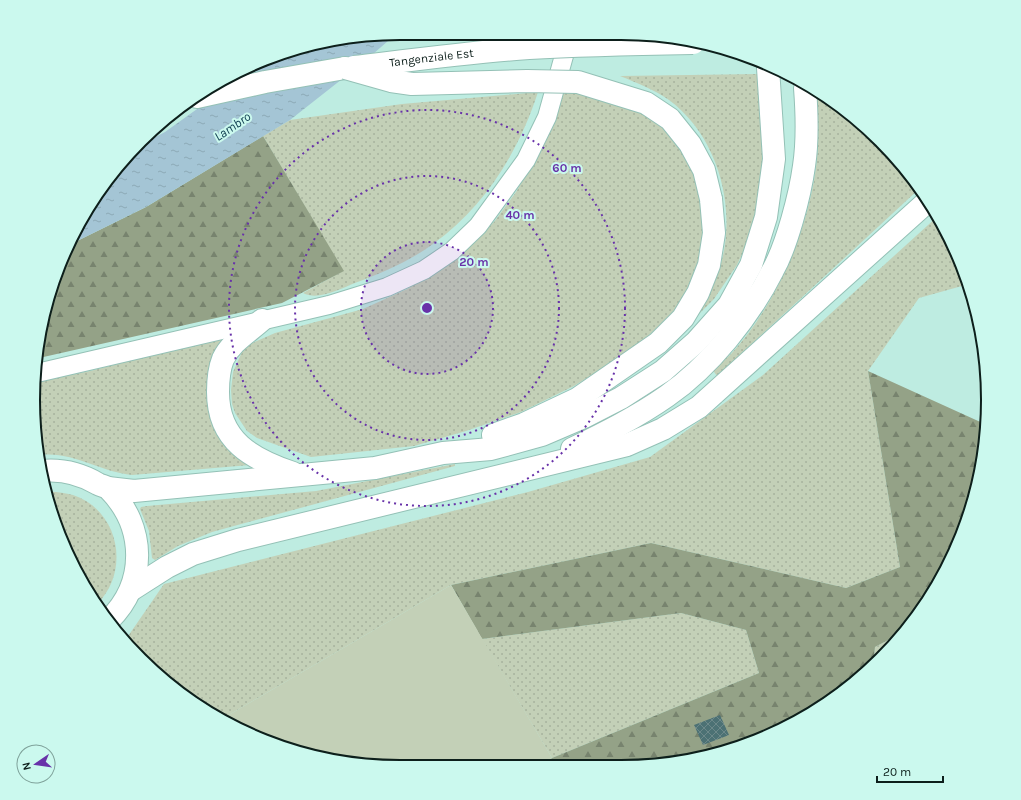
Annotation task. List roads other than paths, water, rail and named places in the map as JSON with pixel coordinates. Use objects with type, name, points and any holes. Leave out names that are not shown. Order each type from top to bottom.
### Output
[{"type":"main road","name":"Tangenziale Est","points":[[210,95],[345,68],[445,55],[604,44],[670,43]]},
{"type":"main road","points":[[47,471],[71,472],[108,488],[134,491],[375,468],[443,453],[524,424],[577,399],[658,343],[683,318],[698,294],[709,265],[714,233],[711,199],[704,170],[690,144],[670,119],[646,103],[578,82],[527,81],[412,84],[391,81],[345,68]]},
{"type":"main road","points":[[443,453],[491,449],[542,435],[584,417],[621,398],[663,372],[696,342],[729,304],[751,265],[766,217],[774,159],[768,71]]},
{"type":"main road","points":[[529,469],[619,426],[668,396],[713,356],[746,316],[774,270],[791,222],[804,166],[807,121],[805,91]]},
{"type":"main road","points":[[131,590],[166,567],[193,554],[231,542],[627,445],[663,429],[699,408],[923,205]]},
{"type":"main road","points":[[262,320],[236,342],[223,359],[218,381],[218,408],[227,432],[244,451],[268,464],[298,475]]},
{"type":"main road","points":[[108,488],[128,516],[136,536],[137,567],[131,590],[122,606],[112,616]]},
{"type":"street","points":[[41,372],[329,305],[387,287],[424,270],[457,246],[478,226],[526,160],[547,117],[568,40]]},
{"type":"water","name":"Lambro","points":[[389,40],[290,120],[146,207],[77,241],[88,220],[114,181],[145,145],[152,139],[165,132],[244,76],[262,67],[307,52],[330,47],[353,43]]}]
